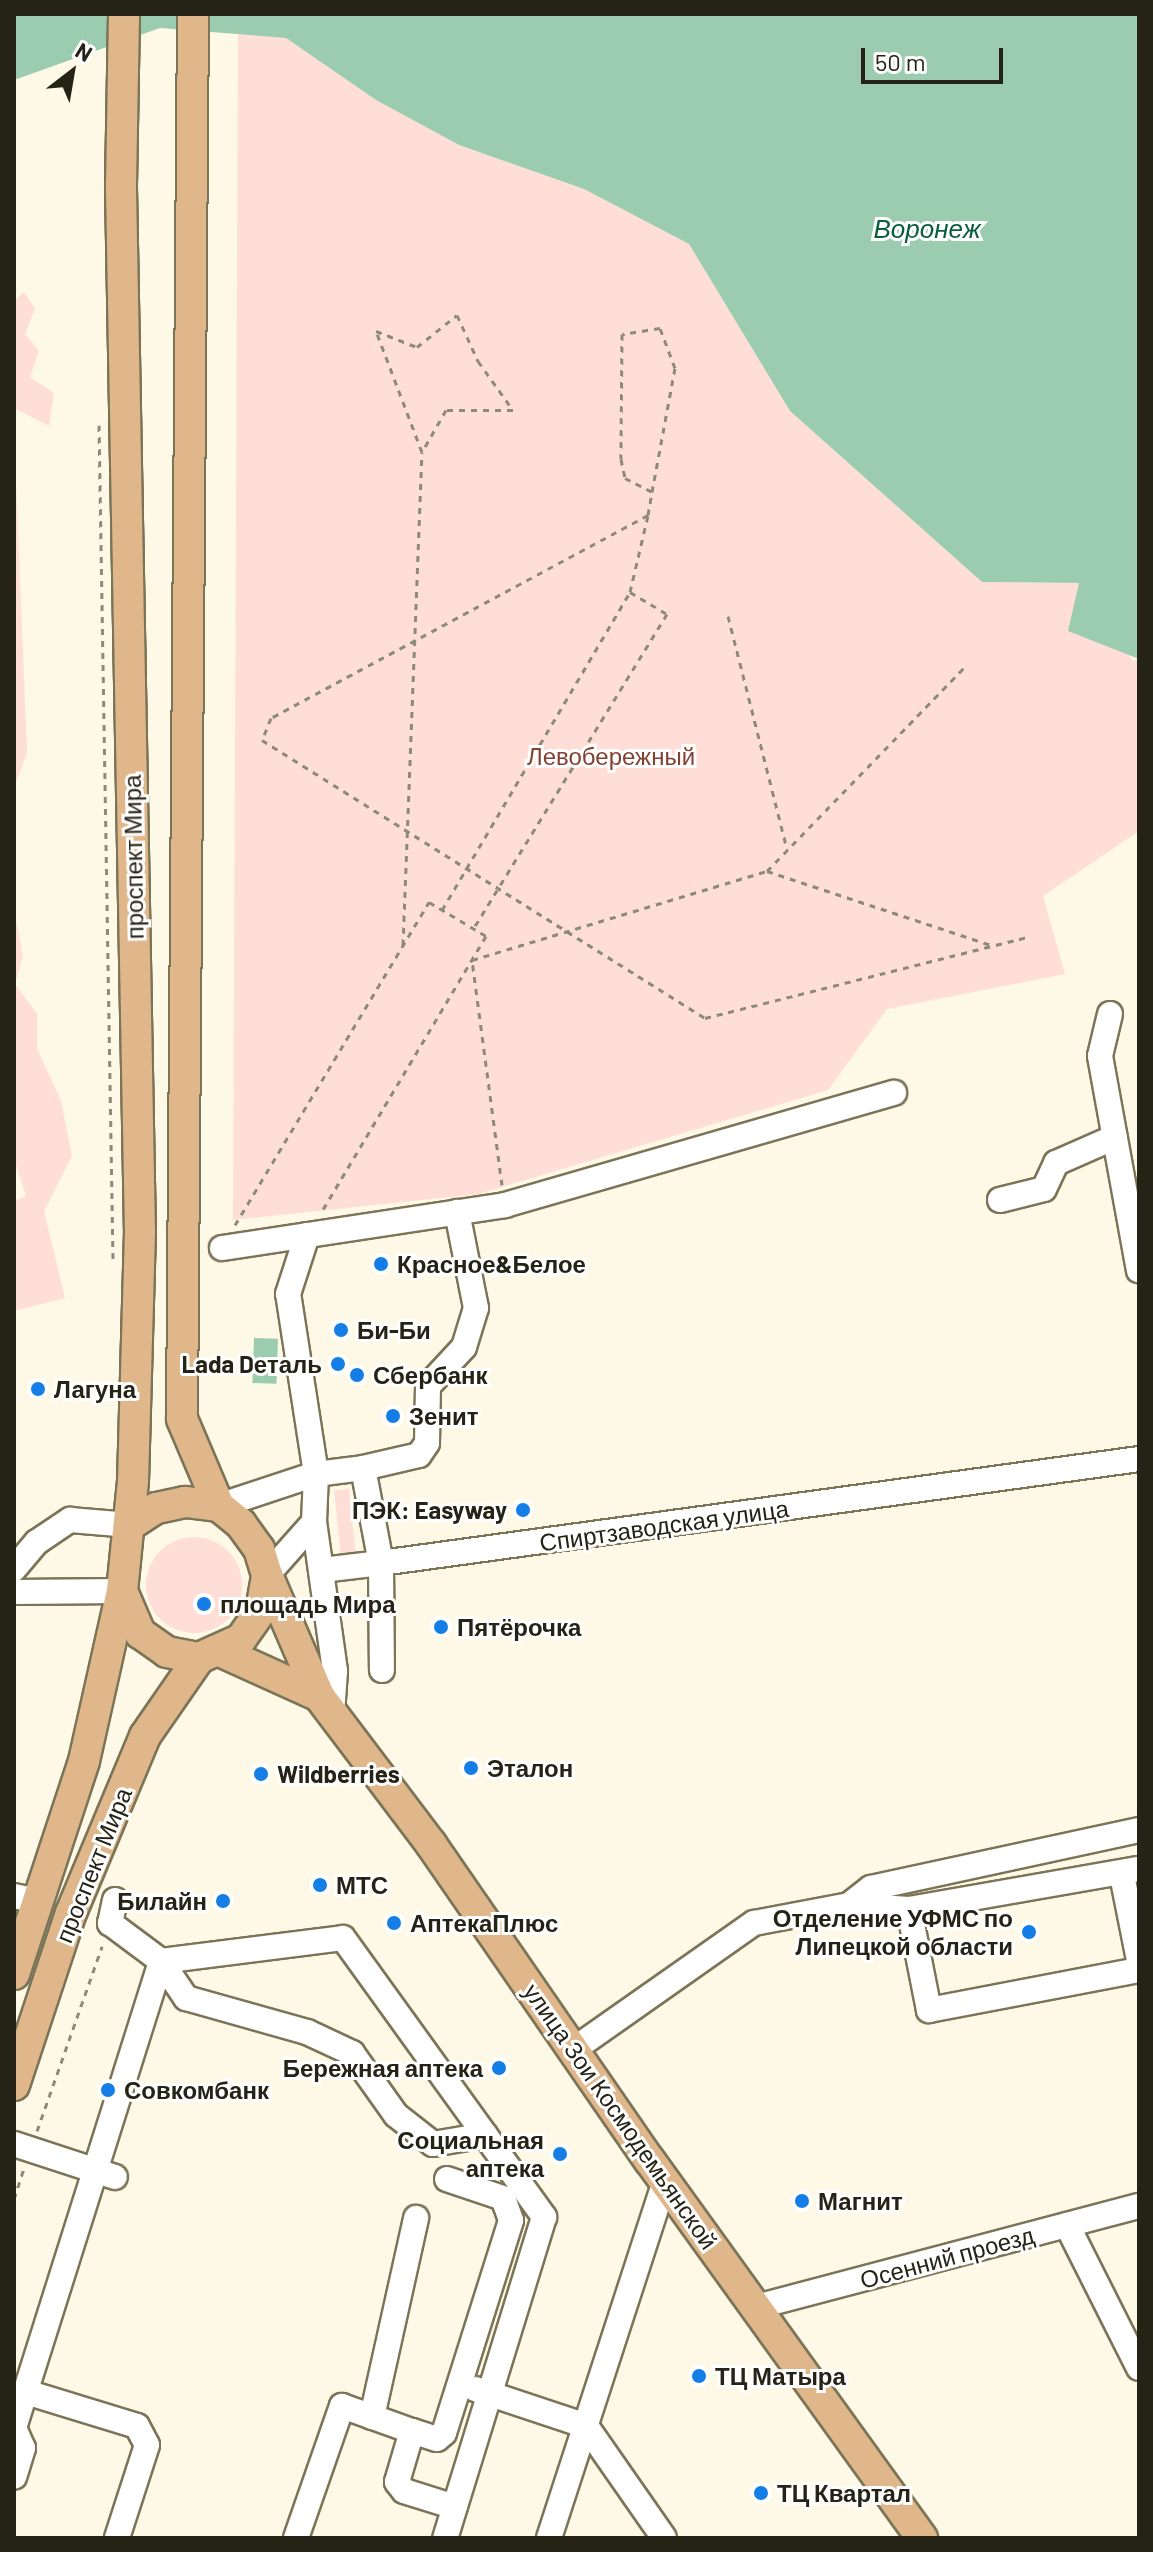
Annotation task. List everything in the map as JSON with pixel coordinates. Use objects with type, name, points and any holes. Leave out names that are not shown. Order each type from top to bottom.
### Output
[{"type":"main road","name":"проспект Мира","points":[[124,14],[121,188],[140,1231],[130,1525]]},
{"type":"main road","points":[[193,14],[182,1419],[219,1506],[251,1535],[267,1575],[255,1620],[211,1655],[177,1656],[148,1641],[134,1623],[122,1591],[130,1525],[169,1503],[219,1506]]},
{"type":"main road","name":"улица Зои Космодемьянской","points":[[267,1575],[325,1705],[431,1844],[573,2050],[922,2538]]},
{"type":"main road","name":"проспект Мира","points":[[14,1974],[26,1898],[84,1761],[122,1591]]},
{"type":"main road","name":"проспект Мира","points":[[14,2085],[71,1913],[145,1736],[211,1655]]},
{"type":"main road","name":"улица Зои Космодемьянской","points":[[211,1655],[246,1659],[325,1705]]},
{"type":"street","points":[[1110,1014],[1100,1056],[1139,1270]]},
{"type":"street","points":[[222,1248],[505,1205],[894,1093]]},
{"type":"street","points":[[1000,1200],[1044,1189],[1056,1163],[1115,1137]]},
{"type":"street","points":[[219,1506],[316,1474],[363,1468],[419,1455],[427,1443],[428,1386],[464,1347],[476,1308],[457,1212]]},
{"type":"street","points":[[307,1235],[288,1294],[316,1474],[314,1522],[335,1671],[325,1705]]},
{"type":"street","name":"Спиртзаводская улица","points":[[322,1570],[1139,1459]]},
{"type":"street","points":[[363,1468],[381,1563],[382,1670]]},
{"type":"street","points":[[14,1569],[25,1539],[70,1520],[130,1525]]},
{"type":"street","points":[[267,1575],[314,1522]]},
{"type":"street","points":[[14,1592],[122,1591]]},
{"type":"street","points":[[849,1905],[871,1888],[1139,1830]]},
{"type":"street","points":[[573,2050],[754,1923],[849,1905],[909,1909],[1131,1872],[1139,1960]]},
{"type":"street","points":[[909,1909],[929,2010],[1139,1970]]},
{"type":"street","points":[[112,1912],[161,1961],[186,1998],[307,2032],[352,2053],[396,2115],[433,2144],[485,2135]]},
{"type":"street","points":[[161,1961],[343,1938],[544,2217],[445,2538]]},
{"type":"street","points":[[14,2477],[23,2448],[14,2428],[106,2174],[161,1961]]},
{"type":"street","points":[[22,2147],[106,2174]]},
{"type":"street","points":[[296,2538],[342,2406],[437,2439],[444,2433],[511,2220],[503,2198],[447,2179]]},
{"type":"street","points":[[549,2538],[665,2180]]},
{"type":"street","name":"Осенний проезд","points":[[756,2307],[1139,2206]]},
{"type":"street","points":[[372,2417],[416,2218]]},
{"type":"street","points":[[1067,2225],[1139,2368]]},
{"type":"street","points":[[461,2384],[586,2426],[664,2538]]},
{"type":"street","points":[[26,2392],[137,2426],[147,2445],[117,2538]]},
{"type":"street","points":[[412,2431],[397,2482],[404,2491],[455,2507]]},
{"type":"path","points":[[403,945],[410,833],[411,643],[422,452],[376,331],[417,347],[457,315],[478,361],[513,410],[446,410],[422,452]]},
{"type":"path","points":[[442,910],[630,592],[648,515],[675,368],[660,328],[622,334],[621,459],[625,478],[652,492]]},
{"type":"path","points":[[99,423],[113,1277]]},
{"type":"path","points":[[648,515],[271,718],[262,740],[705,1018],[1028,937]]},
{"type":"path","points":[[474,929],[667,614],[630,592]]},
{"type":"path","points":[[728,616],[787,850]]},
{"type":"path","points":[[472,960],[767,871],[964,668]]},
{"type":"path","points":[[767,871],[994,946]]},
{"type":"path","points":[[222,1248],[429,902],[486,936],[307,1235]]},
{"type":"path","points":[[472,960],[505,1205]]},
{"type":"path","points":[[14,2199],[22,2147],[112,1912]]},
{"type":"green space","name":"Левобережный","points":[[238,34],[286,38],[376,100],[459,145],[584,189],[689,244],[790,411],[982,582],[1079,583],[1133,661],[1139,659],[1139,831],[1043,896],[1065,974],[887,1009],[828,1090],[479,1194],[233,1220]]},
{"type":"green space","points":[[24,292],[35,309],[25,334],[39,351],[30,377],[54,393],[49,426],[14,408],[14,301]]},
{"type":"green space","points":[[14,430],[27,753],[14,787]]},
{"type":"green space","points":[[14,909],[23,956],[15,984],[37,1014],[37,1049],[61,1100],[72,1156],[44,1211],[65,1298],[14,1311],[14,1201],[26,1196],[14,1160]]},
{"type":"green space","points":[[349,1489],[356,1557],[341,1558],[334,1491]]},
{"type":"green space","points":[[194,1537],[213,1540],[228,1551],[239,1566],[242,1585],[239,1604],[228,1619],[213,1630],[194,1633],[175,1630],[160,1619],[149,1604],[146,1585],[149,1566],[160,1551],[175,1540]]},
{"type":"water","name":"Воронеж","points":[[14,14],[1139,14],[1139,659],[1068,631],[1079,583],[982,582],[790,411],[689,244],[584,189],[459,145],[376,100],[286,38],[160,28],[14,80]]},
{"type":"water","points":[[254,1338],[278,1339],[276,1384],[252,1383]]},
{"type":"place","name":"Красное&Белое","points":[[381,1264]]},
{"type":"place","name":"Би-Би","points":[[341,1330]]},
{"type":"place","name":"Lada Dеталь","points":[[338,1364]]},
{"type":"place","name":"Сбербанк","points":[[357,1375]]},
{"type":"place","name":"Лагуна","points":[[38,1389]]},
{"type":"place","name":"Зенит","points":[[393,1416]]},
{"type":"place","name":"ПЭК: Easyway","points":[[523,1510]]},
{"type":"place","name":"площадь Мира","points":[[204,1604]]},
{"type":"place","name":"Пятёрочка","points":[[441,1627]]},
{"type":"place","name":"Эталон","points":[[471,1768]]},
{"type":"place","name":"Wildberries","points":[[261,1774]]},
{"type":"place","name":"МТС","points":[[320,1885]]},
{"type":"place","name":"Билайн","points":[[223,1901]]},
{"type":"place","name":"АптекаПлюс","points":[[394,1923]]},
{"type":"place","name":"Отделение УФМС по Липецкой области","points":[[1029,1932]]},
{"type":"place","name":"Бережная аптека","points":[[499,2068]]},
{"type":"place","name":"Совкомбанк","points":[[108,2090]]},
{"type":"place","name":"Социальная аптека","points":[[560,2154]]},
{"type":"place","name":"Магнит","points":[[802,2201]]},
{"type":"place","name":"ТЦ Матыра","points":[[699,2376]]},
{"type":"place","name":"ТЦ Квартал","points":[[761,2493]]}]
